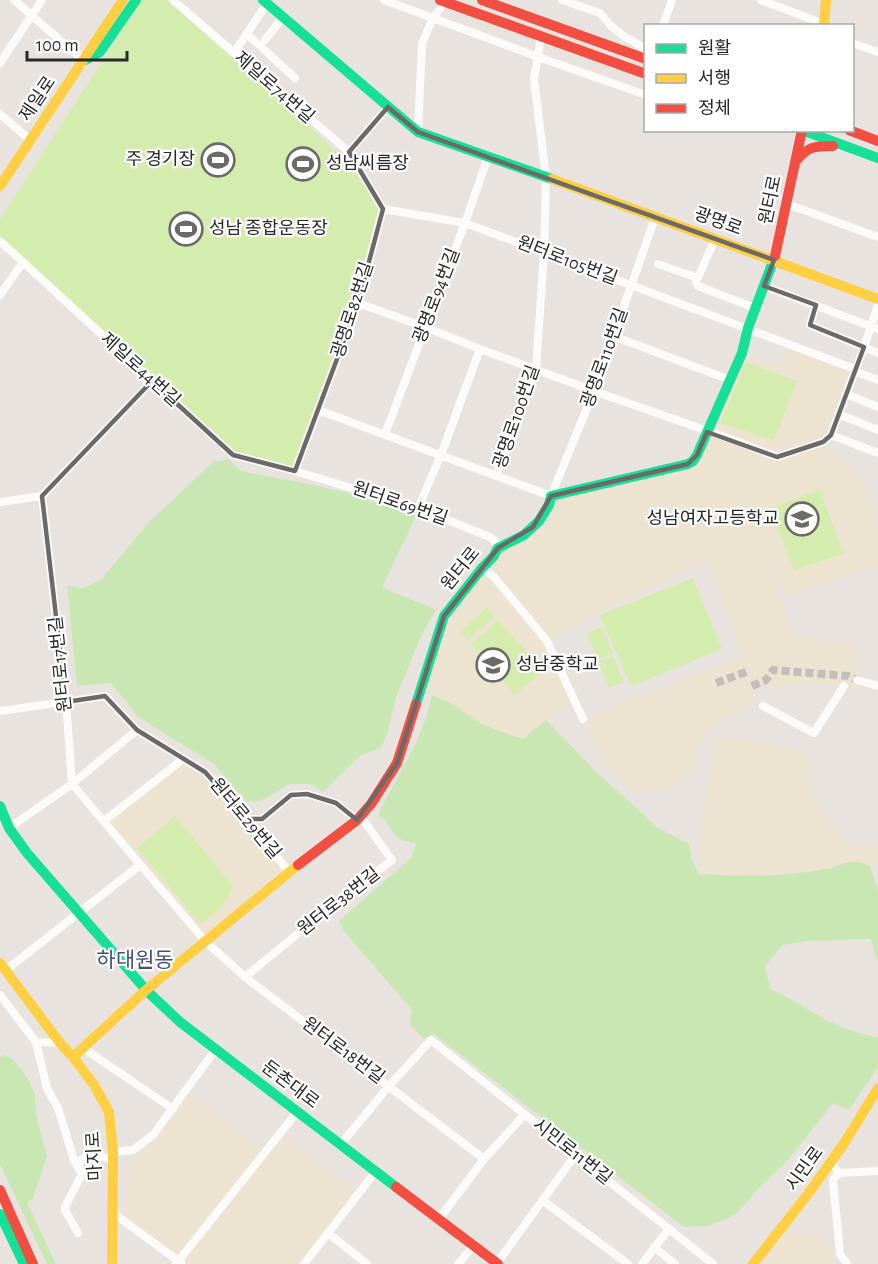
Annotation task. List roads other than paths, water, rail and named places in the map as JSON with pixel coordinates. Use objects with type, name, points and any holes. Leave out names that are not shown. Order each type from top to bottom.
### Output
[{"type":"main road","points":[[84,60],[89,41],[116,0]]},
{"type":"main road","points":[[84,60],[123,0]]},
{"type":"main road","points":[[84,60],[100,52],[136,0]]},
{"type":"main road","points":[[482,0],[644,59]]},
{"type":"main road","points":[[824,24],[826,0]]},
{"type":"main road","points":[[443,1],[644,74]]},
{"type":"main road","name":"광명로","points":[[265,2],[418,132],[878,299]]},
{"type":"main road","name":"제일로","points":[[0,186],[84,60]]},
{"type":"main road","name":"원터로","points":[[146,990],[289,872],[359,818],[371,804],[397,763],[444,616],[498,548],[509,544],[540,520],[550,503],[551,496],[693,461],[742,353],[748,328],[774,260],[802,132]]},
{"type":"main road","points":[[807,132],[878,158]]},
{"type":"main road","points":[[854,132],[878,141]]},
{"type":"main road","points":[[796,161],[802,152],[817,145],[844,146]]},
{"type":"main road","points":[[0,806],[4,829]]},
{"type":"main road","name":"둔촌대로","points":[[4,829],[146,990],[180,1022],[498,1264]]},
{"type":"main road","name":"마지로","points":[[3,967],[94,1085],[109,1112],[113,1155],[112,1264]]},
{"type":"main road","points":[[73,1057],[146,990]]},
{"type":"main road","name":"시민로","points":[[753,1264],[831,1162],[878,1088]]},
{"type":"main road","points":[[0,1190],[33,1264]]},
{"type":"main road","points":[[0,1214],[24,1264]]},
{"type":"street","points":[[14,0],[84,60]]},
{"type":"street","points":[[0,63],[42,0]]},
{"type":"street","name":"제일로74번길","points":[[173,0],[349,152]]},
{"type":"street","points":[[384,0],[644,95]]},
{"type":"street","points":[[562,0],[600,14],[611,26],[644,49]]},
{"type":"street","points":[[664,24],[672,0]]},
{"type":"street","points":[[761,0],[821,24]]},
{"type":"street","points":[[418,132],[422,43],[443,1]]},
{"type":"street","points":[[234,53],[265,2]]},
{"type":"street","points":[[265,40],[283,17]]},
{"type":"street","points":[[247,34],[295,78]]},
{"type":"street","points":[[541,37],[534,79],[546,177]]},
{"type":"street","points":[[854,44],[878,52]]},
{"type":"street","points":[[383,209],[349,152],[388,107]]},
{"type":"street","points":[[0,114],[30,140]]},
{"type":"street","name":"광명로94번길","points":[[386,434],[488,157]]},
{"type":"street","name":"광명로100번길","points":[[496,476],[536,369],[544,252],[546,177]]},
{"type":"street","points":[[787,204],[878,237]]},
{"type":"street","name":"원터로105번길","points":[[383,209],[465,222],[748,328],[878,380]]},
{"type":"street","name":"광명로82번길","points":[[295,471],[358,303],[383,209]]},
{"type":"street","name":"광명로110번길","points":[[551,496],[594,391],[655,218]]},
{"type":"street","points":[[715,239],[696,282],[698,286],[755,308]]},
{"type":"street","name":"제일로44번길","points":[[0,242],[233,454],[295,471]]},
{"type":"street","points":[[0,296],[22,262]]},
{"type":"street","points":[[658,264],[698,278]]},
{"type":"street","points":[[764,286],[874,327]]},
{"type":"street","points":[[358,303],[777,458],[824,442],[831,435],[854,370],[874,327],[878,305]]},
{"type":"street","points":[[816,306],[810,325],[878,353]]},
{"type":"street","points":[[613,336],[730,380]]},
{"type":"street","points":[[418,508],[441,455],[480,349]]},
{"type":"street","points":[[0,502],[42,496],[152,381]]},
{"type":"street","points":[[846,394],[878,406]]},
{"type":"street","points":[[318,410],[551,496]]},
{"type":"street","points":[[838,414],[878,430]]},
{"type":"street","points":[[831,435],[878,453]]},
{"type":"street","name":"원터로69번길","points":[[295,471],[418,508],[490,537],[497,543],[498,548]]},
{"type":"street","name":"원터로17번길","points":[[42,496],[66,702],[72,784]]},
{"type":"street","points":[[482,568],[494,577],[547,641],[583,719]]},
{"type":"street","points":[[857,680],[878,686]]},
{"type":"street","points":[[763,706],[814,733],[844,686]]},
{"type":"street","name":"원터로29번길","points":[[66,702],[105,696],[136,730],[205,772],[247,819],[289,872]]},
{"type":"street","points":[[0,711],[66,702]]},
{"type":"street","points":[[4,829],[72,784],[136,730]]},
{"type":"street","points":[[104,821],[183,759]]},
{"type":"street","points":[[72,784],[205,941]]},
{"type":"street","points":[[247,819],[261,819],[291,795],[307,794],[336,803],[359,818]]},
{"type":"street","name":"원터로38번길","points":[[245,977],[392,860],[359,818]]},
{"type":"street","points":[[3,967],[140,866]]},
{"type":"street","name":"원터로18번길","points":[[205,941],[245,977],[484,1159]]},
{"type":"street","points":[[0,995],[36,1042],[47,1088],[58,1108],[81,1176],[65,1207],[78,1233]]},
{"type":"street","name":"시민로11번길","points":[[389,1086],[431,1040],[713,1264]]},
{"type":"street","points":[[36,1042],[60,1043]]},
{"type":"street","points":[[83,1048],[173,1108]]},
{"type":"street","points":[[78,1167],[81,1160],[89,1155],[113,1155],[133,1150],[153,1135],[216,1049]]},
{"type":"street","points":[[341,1144],[389,1086]]},
{"type":"street","points":[[114,1213],[179,1263],[297,1112]]},
{"type":"street","points":[[439,1220],[484,1159],[525,1114]]},
{"type":"street","points":[[498,1264],[576,1154]]},
{"type":"street","points":[[831,1162],[839,1173]]},
{"type":"street","points":[[847,1264],[840,1254],[833,1180],[839,1173],[878,1171]]},
{"type":"street","points":[[304,1264],[376,1172]]},
{"type":"street","points":[[542,1200],[628,1264]]},
{"type":"street","points":[[642,1264],[669,1229]]},
{"type":"street","points":[[328,1233],[367,1264]]},
{"type":"street","points":[[458,1264],[473,1246]]},
{"type":"street","points":[[654,1247],[675,1264]]},
{"type":"tunnel","points":[[752,686],[766,680],[773,670],[848,676],[857,680]]},
{"type":"tunnel","points":[[716,683],[746,672]]},
{"type":"place","name":"주 경기장","points":[[218,160]]},
{"type":"place","name":"성남씨름장","points":[[303,164]]},
{"type":"place","name":"성남 종합운동장","points":[[186,229]]},
{"type":"place","name":"성남여자고등학교","points":[[802,519]]},
{"type":"place","name":"성남중학교","points":[[493,665]]},
{"type":"district","name":"하대원동","points":[[135,960]]}]
